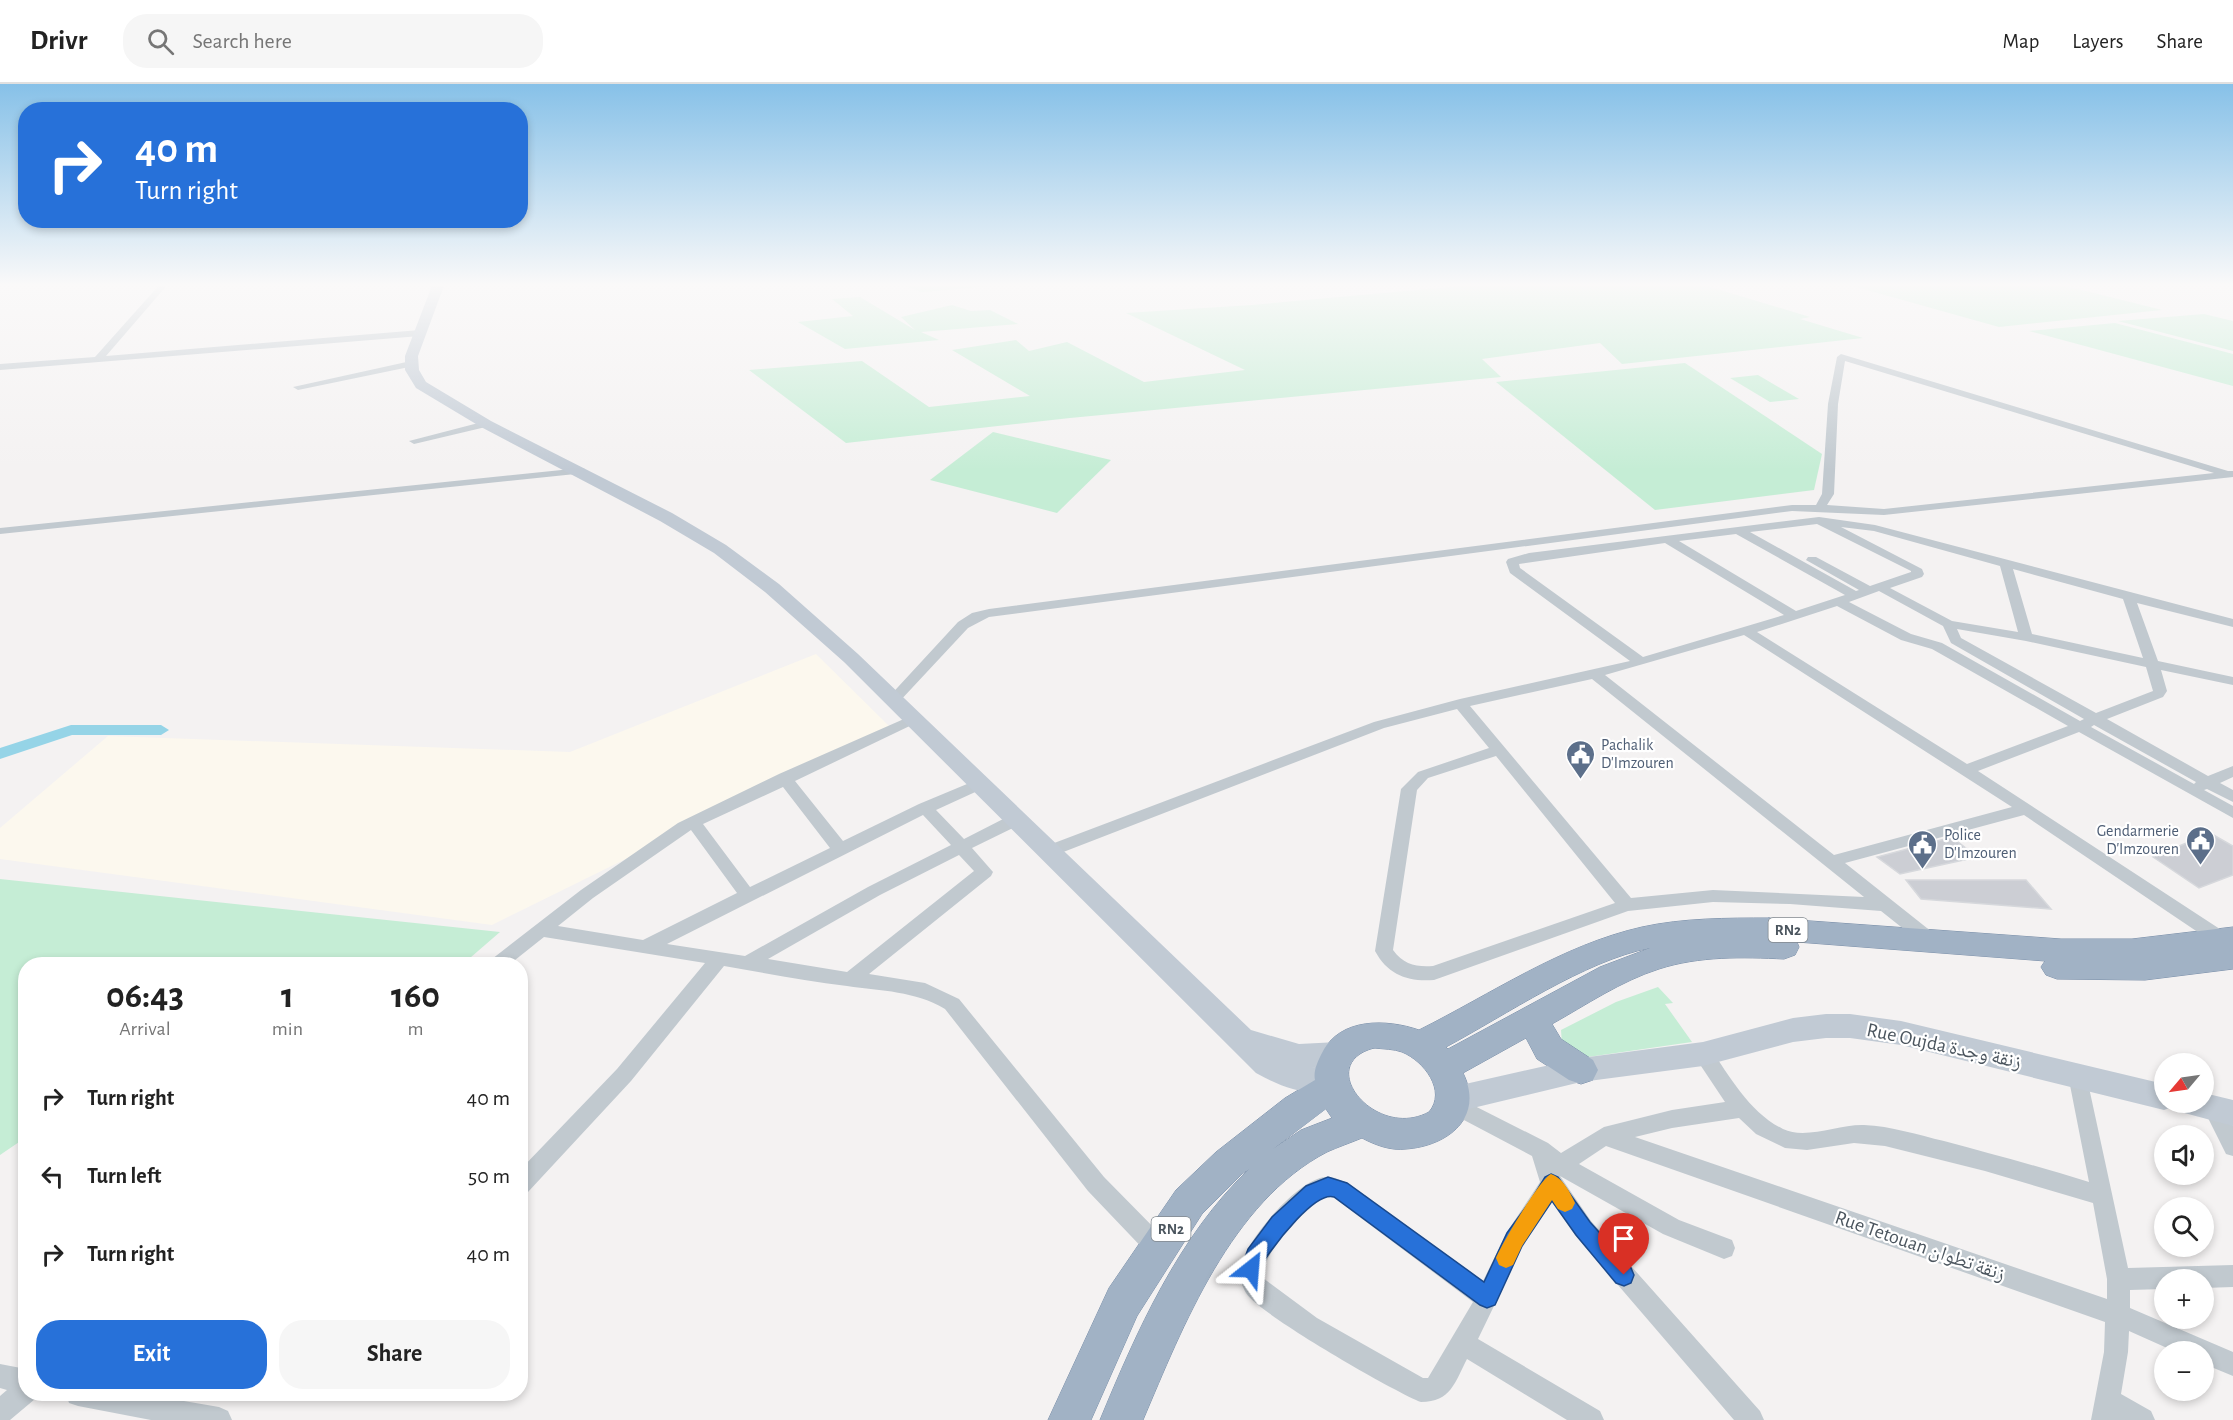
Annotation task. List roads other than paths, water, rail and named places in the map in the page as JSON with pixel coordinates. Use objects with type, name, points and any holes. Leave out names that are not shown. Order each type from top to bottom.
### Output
[{"type":"highway","name":"RN2","points":[[1444,1080],[1528,986],[1624,942],[1654,936],[1722,929],[1769,929],[2061,951],[2229,953]]},
{"type":"highway","name":"RN2","points":[[1444,1080],[1532,1019],[1639,964],[1664,955],[1714,948],[1777,947],[2103,969],[2163,967],[2229,953]]},
{"type":"highway","points":[[1532,1019],[1549,1049],[1581,1070]]},
{"type":"highway","name":"RN2","points":[[1069,1420],[1123,1302],[1189,1202],[1229,1163],[1297,1109],[1334,1073],[1353,1041],[1374,1035],[1398,1036],[1444,1080],[1446,1118],[1434,1128],[1417,1134],[1389,1134],[1361,1123],[1348,1113],[1338,1100],[1334,1073]]},
{"type":"highway","name":"RN2","points":[[1121,1420],[1174,1303],[1222,1223],[1260,1179],[1301,1148],[1339,1129],[1361,1123]]},
{"type":"main road","points":[[416,345],[411,364],[414,376],[421,385],[486,424],[581,471],[720,549],[826,634],[1266,1064],[1283,1074],[1309,1082],[1334,1073]]},
{"type":"main road","name":"Rue Oujda زنقة وجدة","points":[[1444,1080],[1509,1086],[1581,1070],[1703,1054],[1793,1030],[1850,1026],[1901,1033],[2154,1094]]},
{"type":"street","points":[[97,360],[110,345]]},
{"type":"street","points":[[0,368],[272,345]]},
{"type":"street","points":[[1820,507],[1828,494],[1833,404],[1841,357],[2232,474]]},
{"type":"street","points":[[298,387],[411,364]]},
{"type":"street","points":[[414,441],[486,424]]},
{"type":"street","points":[[0,531],[581,471]]},
{"type":"street","points":[[893,700],[963,625],[977,616],[989,613],[1732,515],[1820,507],[1856,512],[1884,512],[2232,474]]},
{"type":"street","points":[[1732,515],[1876,590],[1948,624],[2026,637],[2233,681]]},
{"type":"street","points":[[1716,517],[1856,596]]},
{"type":"street","points":[[1047,852],[1379,725],[1460,703],[1641,662],[1840,602],[1914,577],[1918,571],[1819,520]]},
{"type":"street","points":[[1641,662],[1514,570],[1511,566],[1512,562],[1529,557],[1819,520],[1875,528],[2128,597],[2233,623]]},
{"type":"street","points":[[1667,539],[1795,616]]},
{"type":"street","points":[[2005,563],[2026,637]]},
{"type":"street","points":[[1966,770],[2158,694],[2159,684],[2128,597]]},
{"type":"street","points":[[1840,602],[1906,637],[1937,646],[2079,727],[2200,787],[2233,797]]},
{"type":"street","points":[[1948,624],[1956,639],[2094,719],[2200,787],[2233,813]]},
{"type":"street","points":[[1745,630],[2026,809],[2229,953]]},
{"type":"street","points":[[1937,646],[1956,639]]},
{"type":"street","points":[[1595,674],[1932,942]]},
{"type":"street","points":[[1460,703],[1627,905]]},
{"type":"street","points":[[507,957],[621,869],[693,822],[913,719]]},
{"type":"street","points":[[1498,750],[1423,775],[1409,789],[1384,951],[1390,962],[1415,975],[1434,973],[1627,905],[1713,896],[1790,897],[1887,905]]},
{"type":"street","points":[[2200,787],[2233,771]]},
{"type":"street","points":[[784,778],[841,850]]},
{"type":"street","points":[[644,947],[925,808],[979,784]]},
{"type":"street","points":[[850,980],[912,928],[986,872],[925,808]]},
{"type":"street","points":[[1832,861],[2026,809]]},
{"type":"street","points":[[747,963],[874,891],[1015,820]]},
{"type":"street","points":[[693,822],[748,896]]},
{"type":"street","points":[[540,930],[850,980],[923,989],[938,994],[951,1004],[1095,1184],[1158,1248]]},
{"type":"street","points":[[528,1177],[624,1075],[720,958]]},
{"type":"street","points":[[1703,1054],[1741,1109],[1774,1135],[1784,1139],[1808,1140],[1838,1134],[1874,1135],[2010,1167],[2103,1196]]},
{"type":"street","points":[[2078,1075],[2119,1280],[2116,1352],[2105,1410],[2142,1420]]},
{"type":"street","points":[[1444,1080],[1540,1150],[1556,1174],[1583,1228],[1751,1420]]},
{"type":"street","points":[[1487,1298],[1340,1190],[1328,1186],[1312,1193],[1279,1224],[1255,1256],[1251,1269],[1257,1290],[1309,1326],[1421,1390],[1433,1390],[1441,1383],[1487,1298],[1515,1239],[1538,1207],[1556,1174],[1604,1136],[1672,1119],[1741,1109]]},
{"type":"street","points":[[2214,1113],[2233,1147]]},
{"type":"street","name":"Rue Tetouan زنقة تطوان","points":[[1604,1136],[2116,1314],[2233,1364]]},
{"type":"street","points":[[1556,1174],[1671,1227],[1724,1248]]},
{"type":"street","points":[[2119,1280],[2233,1276]]},
{"type":"street","points":[[1463,1343],[1591,1420]]},
{"type":"street","points":[[0,1376],[18,1379]]},
{"type":"street","points":[[0,1412],[18,1397]]},
{"type":"street","points":[[116,1401],[219,1420]]},
{"type":"waterway","points":[[0,754],[71,730],[161,730]]},
{"type":"place","name":"Pachalik D'Imzouren","points":[[1580,780]]},
{"type":"place","name":"Gendarmerie D'Imzouren","points":[[2200,866]]},
{"type":"place","name":"Police D'Imzouren","points":[[1923,870]]}]
